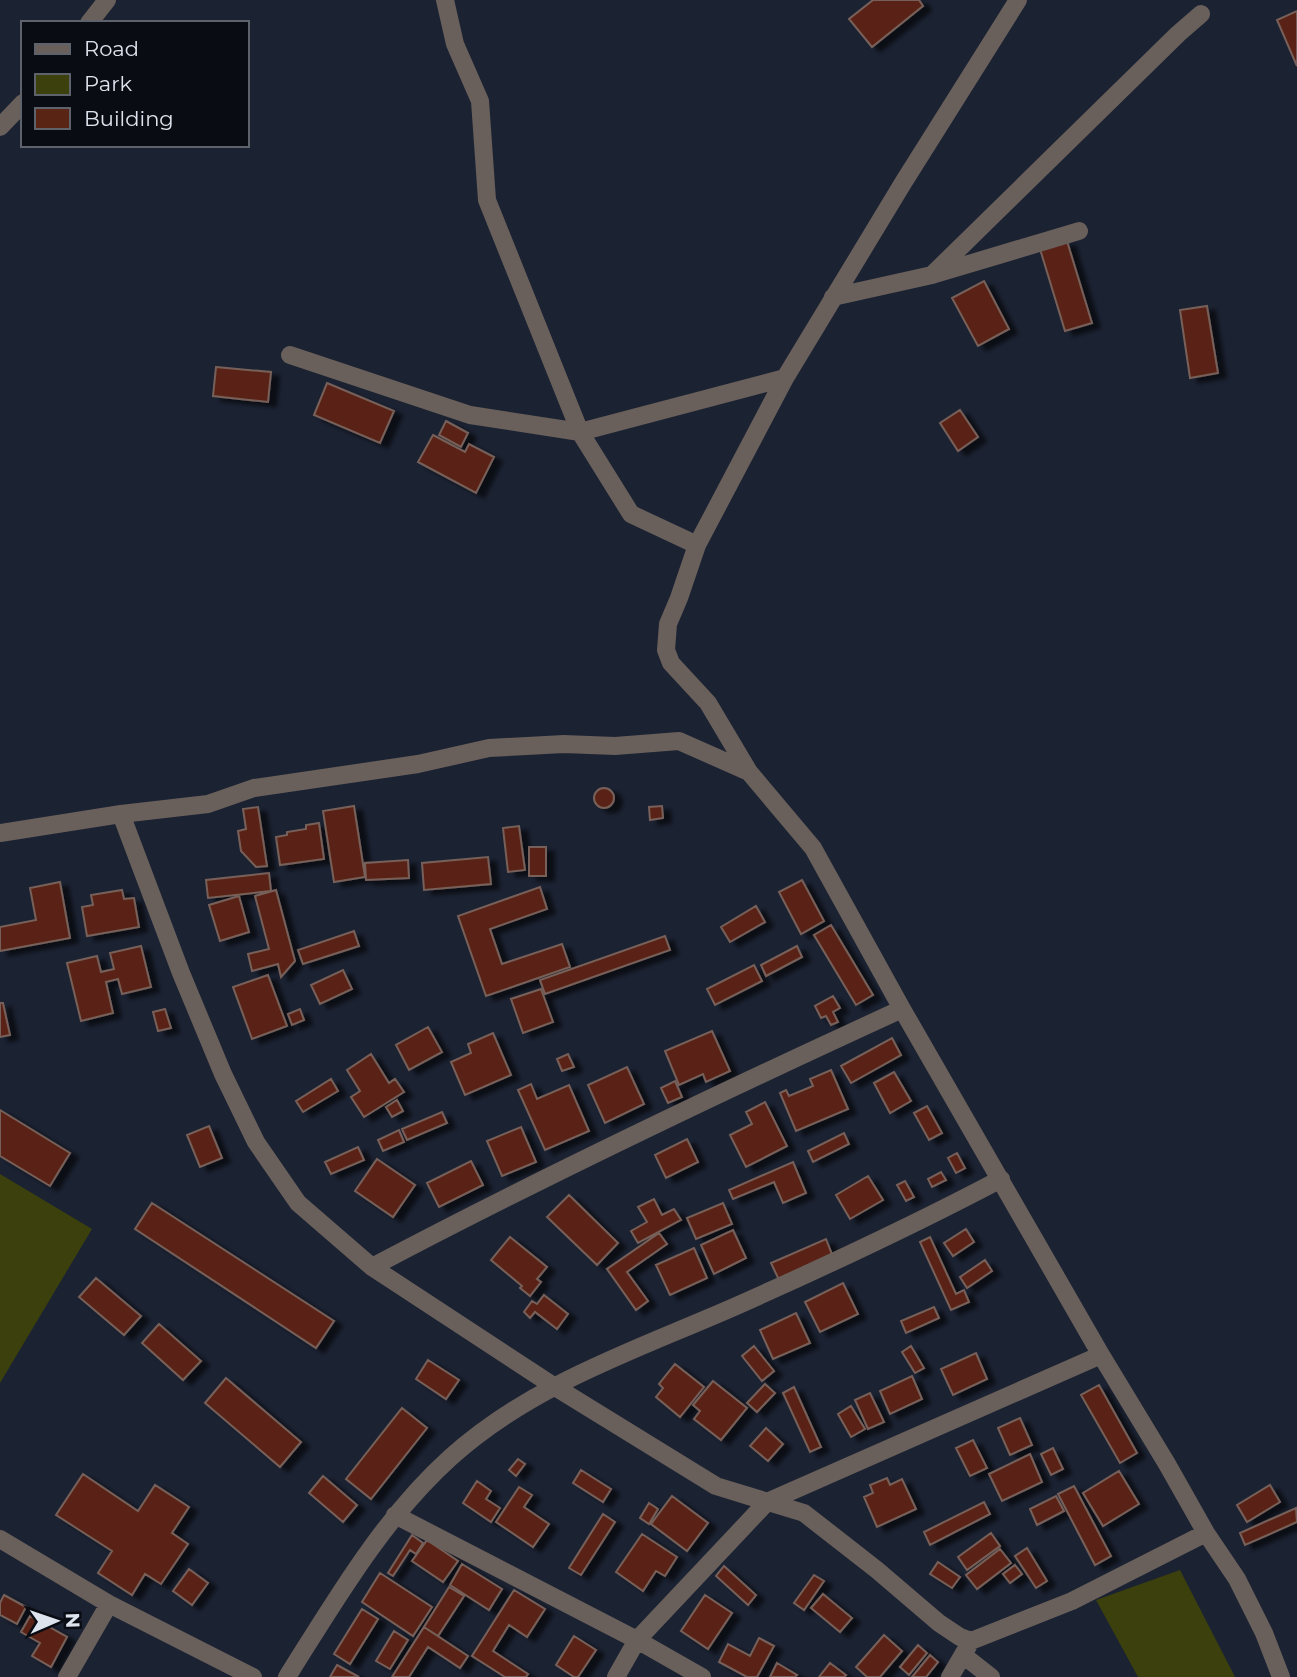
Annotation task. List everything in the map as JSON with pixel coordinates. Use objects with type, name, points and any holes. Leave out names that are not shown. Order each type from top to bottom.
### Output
[{"type":"street","points":[[91,21],[107,0]]},
{"type":"street","points":[[446,0],[455,44],[480,102],[486,200],[580,432],[631,514],[697,545]]},
{"type":"street","points":[[1018,0],[785,379],[697,545],[667,624],[666,650],[671,663],[708,703],[749,772],[813,848],[1101,1356],[1206,1533],[1237,1580],[1264,1633],[1281,1677]]},
{"type":"street","points":[[932,275],[1201,14]]},
{"type":"street","points":[[0,127],[21,105]]},
{"type":"street","points":[[833,297],[932,275],[1079,231]]},
{"type":"street","points":[[290,355],[470,415],[580,432],[785,379]]},
{"type":"street","points":[[0,833],[121,814],[208,804],[254,788],[418,764],[489,748],[564,744],[615,746],[679,741],[749,772]]},
{"type":"street","points":[[121,814],[223,1074],[256,1143],[298,1203],[372,1267],[552,1385],[716,1486],[804,1513],[939,1623],[960,1637],[991,1677]]},
{"type":"street","points":[[372,1267],[528,1186],[902,1009]]},
{"type":"street","points":[[287,1677],[330,1609],[396,1516],[449,1459],[477,1435],[552,1385],[734,1307],[920,1222],[1001,1179]]},
{"type":"street","points":[[616,1677],[637,1640],[767,1502],[1101,1356]]},
{"type":"street","points":[[396,1516],[637,1640],[702,1677]]},
{"type":"street","points":[[950,1677],[967,1648],[1072,1601],[1206,1533]]},
{"type":"street","points":[[0,1539],[108,1604],[253,1677]]},
{"type":"street","points":[[67,1677],[108,1604]]},
{"type":"green space","points":[[0,1174],[92,1229],[0,1383]]},
{"type":"green space","points":[[1180,1570],[1235,1677],[1138,1677],[1096,1600]]},
{"type":"building","points":[[873,0],[919,0],[923,6],[872,47],[849,19]]},
{"type":"building","points":[[1297,11],[1297,66],[1277,20]]},
{"type":"building","points":[[1067,241],[1092,323],[1065,331],[1040,249]]},
{"type":"building","points":[[984,281],[1009,329],[978,346],[952,298]]},
{"type":"building","points":[[1207,306],[1218,373],[1190,378],[1180,310]]},
{"type":"building","points":[[216,367],[271,372],[268,402],[213,396]]},
{"type":"building","points":[[327,383],[394,411],[380,443],[314,415]]},
{"type":"building","points":[[960,410],[978,437],[958,451],[940,423]]},
{"type":"building","points":[[446,421],[468,433],[461,447],[439,435]]},
{"type":"building","points":[[433,435],[465,452],[469,444],[494,457],[476,493],[418,462]]},
{"type":"building","points":[[604,788],[611,791],[614,798],[611,805],[604,808],[597,805],[594,798],[597,791]]},
{"type":"building","points":[[354,806],[365,877],[334,882],[323,811]]},
{"type":"building","points":[[662,806],[663,818],[650,820],[649,807]]},
{"type":"building","points":[[258,807],[267,866],[256,867],[241,851],[238,831],[246,829],[243,809]]},
{"type":"building","points":[[319,823],[324,859],[280,865],[276,837],[306,829],[306,825]]},
{"type":"building","points":[[519,826],[525,870],[508,872],[503,828]]},
{"type":"building","points":[[529,847],[546,847],[546,876],[529,876]]},
{"type":"building","points":[[488,857],[491,884],[424,890],[422,863]]},
{"type":"building","points":[[408,860],[409,878],[366,880],[365,863]]},
{"type":"building","points":[[269,873],[271,891],[208,898],[206,880]]},
{"type":"building","points":[[802,880],[824,921],[801,934],[779,892]]},
{"type":"building","points":[[60,882],[70,938],[0,951],[0,927],[36,920],[30,888]]},
{"type":"building","points":[[540,887],[547,909],[490,929],[502,964],[562,944],[570,967],[486,996],[458,916]]},
{"type":"building","points":[[122,890],[124,899],[134,898],[139,927],[87,936],[82,907],[93,905],[91,895]]},
{"type":"building","points":[[276,890],[295,961],[281,977],[278,964],[252,971],[248,954],[269,949],[255,896]]},
{"type":"building","points":[[239,896],[249,932],[220,941],[209,905]]},
{"type":"building","points":[[756,906],[765,922],[730,942],[721,927]]},
{"type":"building","points":[[831,925],[873,995],[856,1005],[814,935]]},
{"type":"building","points":[[354,931],[359,946],[303,964],[298,950]]},
{"type":"building","points":[[665,936],[670,950],[545,994],[540,980]]},
{"type":"building","points":[[141,946],[151,987],[122,994],[118,979],[106,982],[113,1013],[81,1021],[67,963],[97,956],[101,972],[114,969],[110,953]]},
{"type":"building","points":[[797,946],[802,957],[766,976],[761,965]]},
{"type":"building","points":[[754,965],[762,981],[715,1005],[707,989]]},
{"type":"building","points":[[343,970],[352,989],[320,1004],[311,985]]},
{"type":"building","points":[[268,975],[287,1026],[252,1039],[233,987]]},
{"type":"building","points":[[541,989],[553,1022],[523,1033],[511,999]]},
{"type":"building","points":[[833,996],[840,1008],[833,1012],[838,1022],[831,1025],[826,1016],[821,1018],[815,1006]]},
{"type":"building","points":[[0,1003],[3,1003],[10,1035],[0,1037]]},
{"type":"building","points":[[165,1009],[171,1028],[158,1031],[153,1012]]},
{"type":"building","points":[[300,1009],[304,1020],[292,1025],[288,1014]]},
{"type":"building","points":[[428,1027],[442,1052],[409,1070],[396,1045]]},
{"type":"building","points":[[712,1031],[730,1071],[706,1082],[703,1074],[679,1085],[665,1051]]},
{"type":"building","points":[[493,1033],[511,1075],[465,1095],[451,1062],[471,1053],[468,1044]]},
{"type":"building","points":[[892,1038],[901,1055],[851,1083],[841,1066]]},
{"type":"building","points":[[371,1054],[389,1083],[395,1079],[404,1092],[364,1117],[351,1097],[360,1091],[347,1070]]},
{"type":"building","points":[[568,1054],[574,1067],[562,1071],[557,1059]]},
{"type":"building","points":[[627,1067],[644,1104],[605,1123],[588,1085]]},
{"type":"building","points":[[831,1070],[848,1109],[796,1131],[780,1093],[786,1090],[789,1096],[813,1086],[810,1079]]},
{"type":"building","points":[[894,1072],[911,1101],[890,1113],[874,1083]]},
{"type":"building","points":[[331,1079],[338,1091],[303,1112],[296,1101]]},
{"type":"building","points":[[675,1081],[682,1097],[668,1103],[661,1088]]},
{"type":"building","points":[[531,1084],[537,1099],[569,1085],[589,1131],[545,1150],[518,1090]]},
{"type":"building","points":[[397,1100],[403,1111],[392,1117],[386,1107]]},
{"type":"building","points":[[765,1102],[787,1146],[746,1167],[730,1135],[752,1124],[746,1112]]},
{"type":"building","points":[[927,1106],[942,1133],[929,1140],[914,1113]]},
{"type":"building","points":[[0,1110],[70,1153],[50,1186],[0,1156]]},
{"type":"building","points":[[442,1112],[447,1123],[407,1140],[402,1129]]},
{"type":"building","points":[[209,1126],[222,1158],[200,1167],[187,1135]]},
{"type":"building","points":[[521,1127],[536,1162],[502,1176],[487,1141]]},
{"type":"building","points":[[399,1130],[404,1142],[383,1151],[378,1140]]},
{"type":"building","points":[[844,1133],[849,1144],[813,1162],[808,1151]]},
{"type":"building","points":[[687,1139],[698,1162],[666,1178],[655,1155]]},
{"type":"building","points":[[358,1147],[364,1160],[331,1174],[325,1162]]},
{"type":"building","points":[[957,1153],[965,1168],[956,1173],[948,1158]]},
{"type":"building","points":[[377,1159],[415,1185],[393,1217],[355,1191]]},
{"type":"building","points":[[471,1161],[483,1185],[439,1207],[427,1183]]},
{"type":"building","points":[[793,1162],[806,1193],[783,1203],[774,1182],[733,1199],[729,1190]]},
{"type":"building","points":[[941,1172],[946,1180],[932,1187],[928,1179]]},
{"type":"building","points":[[868,1176],[883,1200],[850,1219],[836,1195]]},
{"type":"building","points":[[905,1181],[914,1197],[906,1201],[897,1185]]},
{"type":"building","points":[[569,1195],[618,1243],[597,1265],[547,1217]]},
{"type":"building","points":[[654,1199],[662,1215],[674,1209],[681,1220],[638,1243],[631,1231],[647,1222],[638,1207]]},
{"type":"building","points":[[152,1203],[334,1321],[316,1348],[135,1229]]},
{"type":"building","points":[[723,1203],[732,1224],[696,1239],[687,1218]]},
{"type":"building","points":[[966,1229],[974,1242],[953,1256],[944,1243]]},
{"type":"building","points":[[733,1230],[746,1258],[714,1274],[701,1245]]},
{"type":"building","points":[[659,1233],[667,1244],[627,1272],[648,1301],[636,1310],[607,1269]]},
{"type":"building","points":[[510,1237],[547,1267],[537,1279],[541,1282],[530,1296],[491,1260]]},
{"type":"building","points":[[930,1237],[956,1294],[964,1290],[969,1302],[951,1310],[920,1242]]},
{"type":"building","points":[[826,1239],[833,1257],[779,1280],[771,1263]]},
{"type":"building","points":[[694,1248],[707,1278],[670,1295],[656,1265]]},
{"type":"building","points":[[985,1260],[992,1271],[967,1288],[960,1277]]},
{"type":"building","points":[[96,1278],[141,1316],[124,1335],[79,1297]]},
{"type":"building","points":[[843,1283],[858,1314],[820,1332],[805,1302]]},
{"type":"building","points":[[544,1295],[568,1314],[557,1329],[535,1312],[530,1318],[524,1312],[532,1301],[537,1304]]},
{"type":"building","points":[[934,1307],[939,1318],[906,1333],[901,1321]]},
{"type":"building","points":[[796,1313],[810,1343],[773,1359],[760,1330]]},
{"type":"building","points":[[159,1324],[201,1361],[183,1380],[142,1343]]},
{"type":"building","points":[[754,1346],[774,1371],[762,1381],[742,1356]]},
{"type":"building","points":[[911,1346],[924,1368],[915,1373],[902,1352]]},
{"type":"building","points":[[976,1353],[987,1379],[953,1395],[941,1369]]},
{"type":"building","points":[[428,1360],[459,1380],[446,1399],[416,1379]]},
{"type":"building","points":[[675,1364],[704,1387],[680,1417],[656,1397],[663,1388],[659,1384]]},
{"type":"building","points":[[912,1376],[922,1399],[890,1414],[880,1391]]},
{"type":"building","points":[[226,1378],[301,1442],[280,1467],[205,1403]]},
{"type":"building","points":[[713,1381],[747,1408],[721,1440],[694,1419],[700,1411],[693,1405]]},
{"type":"building","points":[[765,1384],[775,1393],[757,1412],[747,1403]]},
{"type":"building","points":[[1099,1385],[1137,1453],[1120,1463],[1081,1395]]},
{"type":"building","points":[[794,1387],[821,1447],[810,1452],[783,1393]]},
{"type":"building","points":[[870,1393],[884,1422],[868,1429],[855,1400]]},
{"type":"building","points":[[851,1406],[865,1429],[851,1437],[838,1414]]},
{"type":"building","points":[[402,1408],[427,1428],[371,1499],[346,1479]]},
{"type":"building","points":[[1020,1418],[1032,1445],[1010,1455],[998,1428]]},
{"type":"building","points":[[766,1428],[783,1444],[768,1461],[750,1446]]},
{"type":"building","points":[[973,1440],[987,1468],[970,1476],[956,1448]]},
{"type":"building","points":[[1053,1448],[1063,1469],[1051,1475],[1041,1454]]},
{"type":"building","points":[[1030,1454],[1042,1482],[1002,1501],[989,1474]]},
{"type":"building","points":[[518,1459],[525,1464],[516,1476],[509,1470]]},
{"type":"building","points":[[581,1470],[611,1489],[603,1502],[573,1483]]},
{"type":"building","points":[[1119,1471],[1139,1504],[1103,1526],[1083,1493]]},
{"type":"building","points":[[83,1474],[138,1511],[155,1485],[189,1507],[172,1533],[188,1544],[161,1584],[145,1574],[132,1595],[98,1573],[112,1551],[56,1515]]},
{"type":"building","points":[[323,1476],[357,1505],[343,1522],[309,1493]]},
{"type":"building","points":[[887,1478],[890,1485],[902,1479],[916,1509],[877,1527],[864,1497],[873,1493],[870,1485]]},
{"type":"building","points":[[477,1481],[491,1491],[486,1499],[500,1508],[491,1522],[463,1503]]},
{"type":"building","points":[[1270,1485],[1280,1502],[1247,1522],[1237,1505]]},
{"type":"building","points":[[1074,1486],[1111,1556],[1095,1565],[1058,1494]]},
{"type":"building","points":[[519,1487],[532,1495],[524,1507],[549,1524],[533,1547],[496,1522]]},
{"type":"building","points":[[672,1496],[708,1523],[687,1551],[651,1524]]},
{"type":"building","points":[[1056,1496],[1064,1511],[1037,1525],[1030,1509]]},
{"type":"building","points":[[984,1502],[990,1514],[930,1545],[924,1532]]},
{"type":"building","points":[[649,1503],[658,1509],[649,1524],[640,1518]]},
{"type":"building","points":[[1296,1508],[1297,1522],[1245,1545],[1240,1533]]},
{"type":"building","points":[[603,1514],[615,1522],[581,1575],[569,1568]]},
{"type":"building","points":[[991,1533],[1000,1546],[967,1570],[958,1557]]},
{"type":"building","points":[[642,1534],[677,1557],[665,1576],[656,1571],[643,1591],[616,1572]]},
{"type":"building","points":[[412,1535],[423,1543],[416,1554],[410,1550],[393,1576],[388,1573]]},
{"type":"building","points":[[427,1540],[458,1561],[443,1582],[412,1561]]},
{"type":"building","points":[[1027,1548],[1047,1581],[1036,1588],[1015,1556]]},
{"type":"building","points":[[1000,1549],[1011,1563],[977,1589],[966,1575]]},
{"type":"building","points":[[938,1562],[960,1577],[952,1588],[930,1574]]},
{"type":"building","points":[[462,1564],[502,1589],[489,1610],[450,1585]]},
{"type":"building","points":[[1015,1565],[1022,1574],[1010,1583],[1003,1574]]},
{"type":"building","points":[[724,1566],[756,1595],[748,1605],[716,1576]]},
{"type":"building","points":[[189,1569],[208,1583],[192,1605],[173,1591]]},
{"type":"building","points":[[380,1573],[432,1607],[413,1636],[362,1602]]},
{"type":"building","points":[[814,1575],[824,1581],[804,1610],[794,1603]]},
{"type":"building","points":[[449,1587],[464,1596],[438,1636],[424,1627]]},
{"type":"building","points":[[514,1590],[545,1609],[527,1637],[509,1625],[493,1651],[528,1674],[526,1677],[505,1677],[472,1656]]},
{"type":"building","points":[[823,1594],[852,1618],[840,1632],[811,1608]]},
{"type":"building","points":[[4,1595],[26,1607],[17,1624],[0,1615],[0,1603]]},
{"type":"building","points":[[705,1595],[732,1613],[708,1649],[681,1631]]},
{"type":"building","points":[[362,1609],[378,1619],[350,1664],[334,1654]]},
{"type":"building","points":[[30,1616],[67,1637],[51,1667],[32,1656],[40,1643],[21,1632]]},
{"type":"building","points":[[424,1627],[468,1656],[460,1668],[428,1647],[409,1677],[392,1677]]},
{"type":"building","points":[[394,1631],[408,1640],[390,1669],[376,1661]]},
{"type":"building","points":[[884,1635],[902,1651],[880,1677],[867,1677],[856,1667]]},
{"type":"building","points":[[574,1636],[596,1650],[578,1677],[556,1665]]},
{"type":"building","points":[[759,1638],[774,1646],[757,1677],[747,1677],[719,1662],[728,1644],[750,1656]]},
{"type":"building","points":[[918,1645],[927,1653],[909,1675],[900,1667]]},
{"type":"building","points":[[930,1655],[938,1662],[926,1677],[912,1677]]},
{"type":"building","points":[[777,1663],[797,1675],[770,1677]]},
{"type":"building","points":[[830,1663],[846,1675],[819,1677]]},
{"type":"building","points":[[337,1665],[359,1677],[330,1677]]}]
